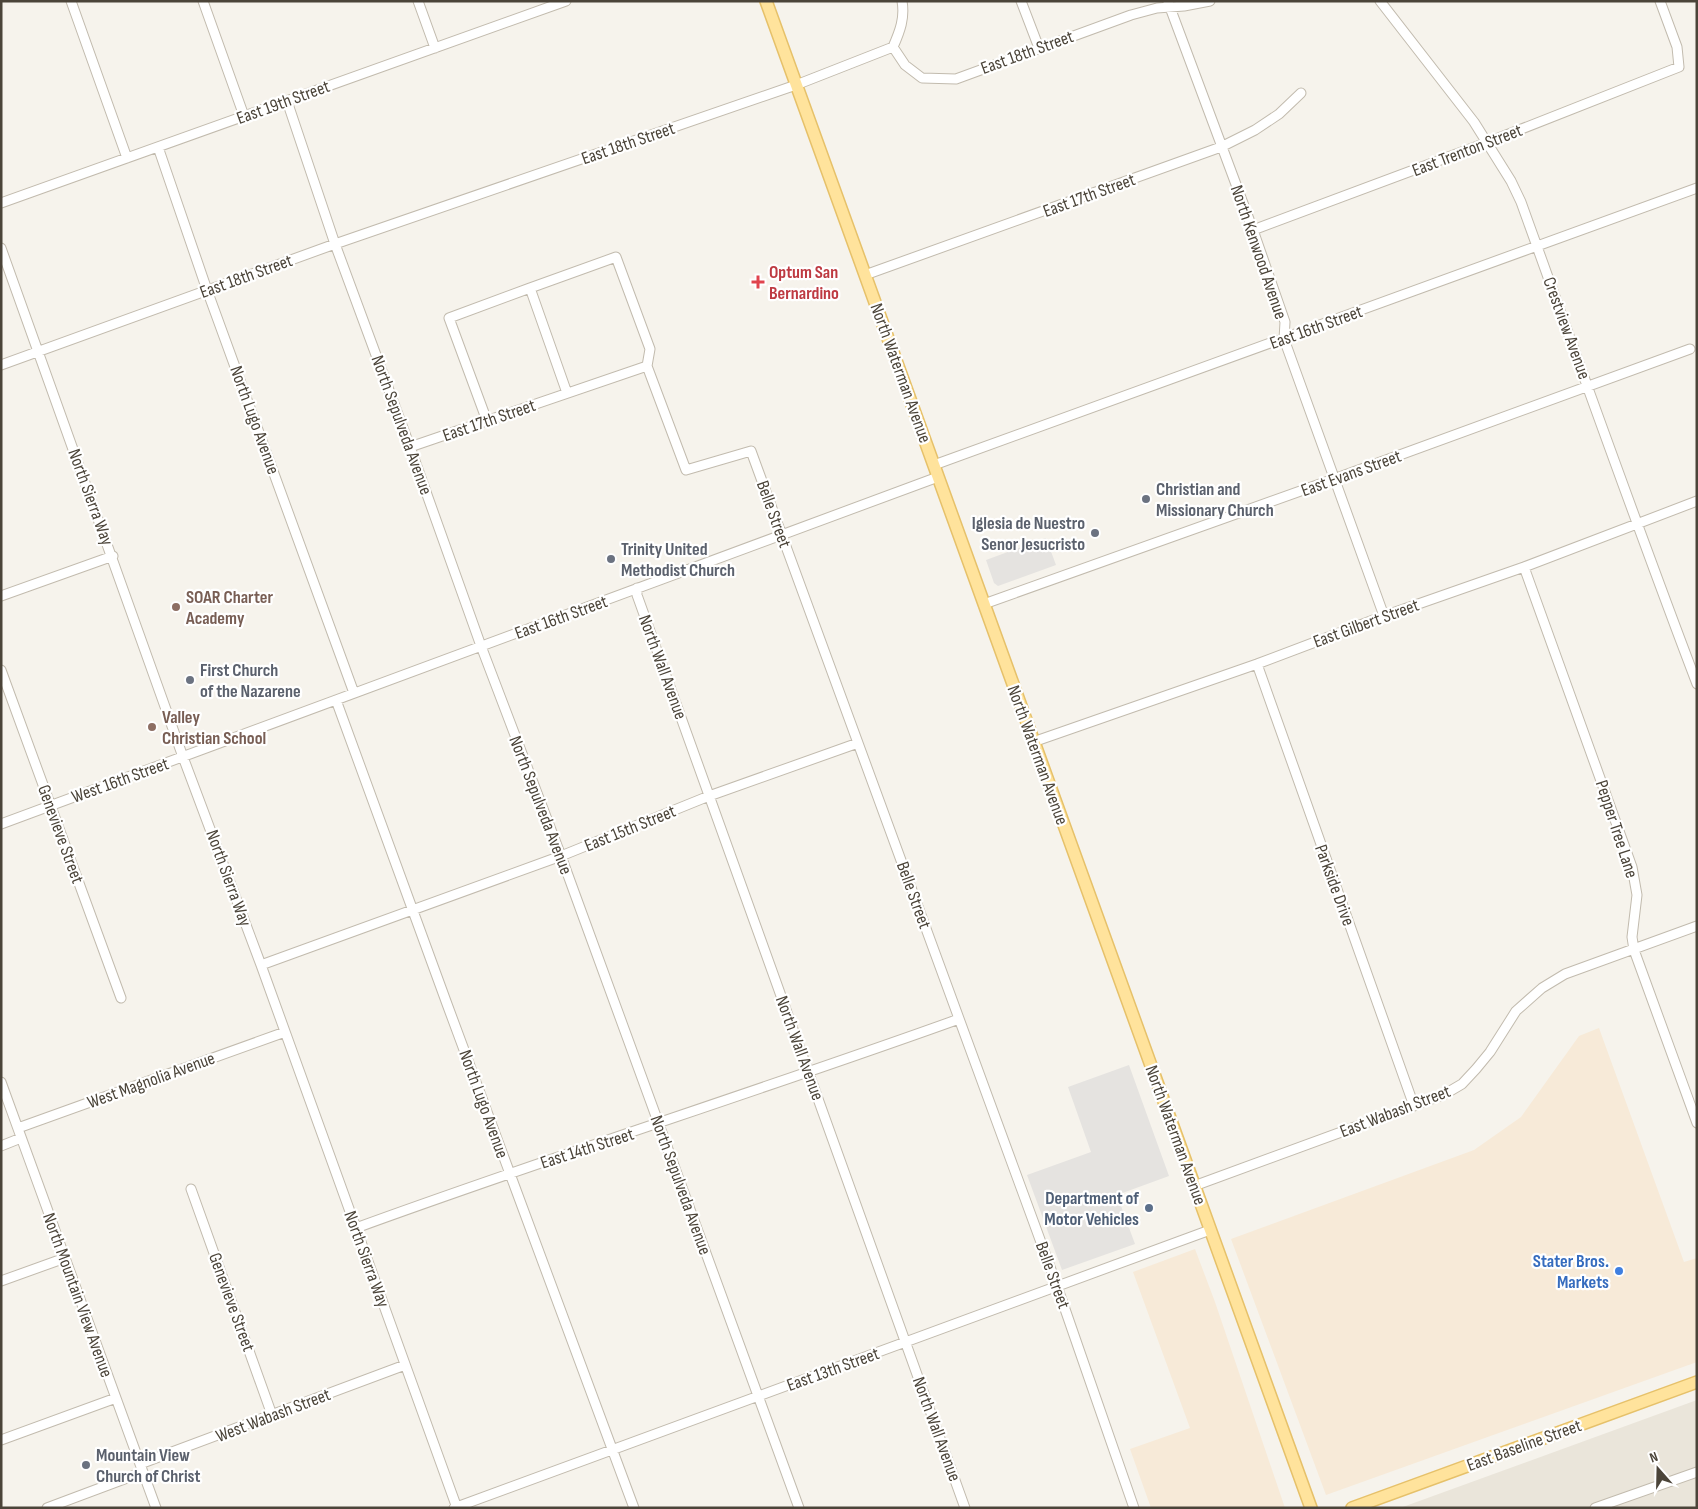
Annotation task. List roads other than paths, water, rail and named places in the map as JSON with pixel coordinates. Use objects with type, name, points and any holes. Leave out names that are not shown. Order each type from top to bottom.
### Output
[{"type":"main road","name":"North Waterman Avenue","points":[[766,1],[1311,1508]]},
{"type":"main road","name":"East Baseline Street","points":[[1352,1508],[1697,1382]]},
{"type":"street","points":[[71,1],[127,158]]},
{"type":"street","points":[[203,1],[244,116]]},
{"type":"street","points":[[418,1],[435,48]]},
{"type":"street","name":"East 19th Street","points":[[1,203],[566,1]]},
{"type":"street","points":[[894,47],[901,30],[904,13],[902,1]]},
{"type":"street","points":[[1021,1],[1039,48]]},
{"type":"street","name":"East 18th Street","points":[[1,365],[335,244],[796,85],[894,47],[905,65],[922,78],[956,79],[1131,15],[1169,4],[1184,6],[1210,1]]},
{"type":"street","name":"Crestview Avenue","points":[[1380,1],[1474,122],[1511,181],[1521,202],[1636,523],[1697,684]]},
{"type":"street","name":"East Trenton Street","points":[[1253,230],[1486,143],[1679,67],[1677,47],[1660,1]]},
{"type":"street","name":"North Kenwood Avenue","points":[[1169,4],[1253,230],[1285,322],[1284,339],[1384,616]]},
{"type":"street","name":"East 17th Street","points":[[865,275],[1221,147],[1255,130],[1278,114],[1301,93]]},
{"type":"street","name":"North Sepulveda Avenue","points":[[287,101],[335,244],[481,646],[561,856],[799,1508]]},
{"type":"street","name":"North Lugo Avenue","points":[[158,147],[207,290],[354,693]]},
{"type":"street","name":"East 16th Street","points":[[934,465],[1697,188]]},
{"type":"street","name":"North Sierra Way","points":[[1,248],[113,556],[183,757],[261,965],[456,1507]]},
{"type":"street","points":[[487,421],[449,318],[616,257],[650,350],[647,366]]},
{"type":"street","points":[[530,288],[567,393]]},
{"type":"street","name":"East Evans Street","points":[[984,604],[1690,349]]},
{"type":"street","name":"East 17th Street","points":[[410,447],[647,366]]},
{"type":"street","name":"Belle Street","points":[[647,366],[686,470],[751,451],[1057,1286],[1134,1508]]},
{"type":"street","name":"East 16th Street","points":[[183,757],[938,476]]},
{"type":"street","name":"East Gilbert Street","points":[[1034,742],[1257,664],[1384,616],[1524,567],[1697,501]]},
{"type":"street","points":[[1,596],[113,556]]},
{"type":"street","name":"Pepper Tree Lane","points":[[1524,567],[1632,867],[1637,895],[1632,938],[1634,950],[1697,1123]]},
{"type":"street","name":"North Wall Avenue","points":[[637,588],[637,595],[965,1508]]},
{"type":"street","name":"Parkside Drive","points":[[1257,664],[1414,1106]]},
{"type":"street","name":"Genevieve Street","points":[[1,670],[120,998]]},
{"type":"street","name":"North Lugo Avenue","points":[[336,700],[509,1174],[634,1508]]},
{"type":"street","name":"East 15th Street","points":[[261,965],[561,856],[709,796],[858,743]]},
{"type":"street","name":"West 16th Street","points":[[1,824],[183,757]]},
{"type":"street","name":"East Wabash Street","points":[[1194,1186],[1445,1094],[1462,1084],[1476,1069],[1490,1052],[1516,1011],[1542,988],[1566,974],[1697,926]]},
{"type":"street","name":"East 14th Street","points":[[356,1228],[808,1073],[959,1019]]},
{"type":"street","name":"West Magnolia Avenue","points":[[18,1128],[285,1032]]},
{"type":"street","name":"North Mountain View Avenue","points":[[1,1082],[156,1508]]},
{"type":"street","points":[[1,1146],[22,1138]]},
{"type":"street","name":"Genevieve Street","points":[[192,1189],[272,1415]]},
{"type":"street","name":"East 13th Street","points":[[456,1507],[1210,1230]]},
{"type":"street","points":[[1,1281],[65,1258]]},
{"type":"street","name":"West Wabash Street","points":[[47,1508],[272,1415],[405,1364]]},
{"type":"street","points":[[1,1440],[116,1398]]},
{"type":"street","points":[[1595,1508],[1697,1472]]},
{"type":"place","name":"Optum San Bernardino","points":[[758,282]]},
{"type":"place","name":"Christian and Missionary Church","points":[[1146,499]]},
{"type":"place","name":"Iglesia de Nuestro Senor Jesucristo","points":[[1095,533]]},
{"type":"place","name":"Trinity United Methodist Church","points":[[611,559]]},
{"type":"place","name":"SOAR Charter Academy","points":[[176,607]]},
{"type":"place","name":"First Church of the Nazarene","points":[[190,680]]},
{"type":"place","name":"Valley Christian School","points":[[152,727]]},
{"type":"place","name":"Department of Motor Vehicles","points":[[1149,1208]]},
{"type":"place","name":"Stater Bros. Markets","points":[[1619,1271]]},
{"type":"place","name":"Mountain View Church of Christ","points":[[86,1465]]}]
